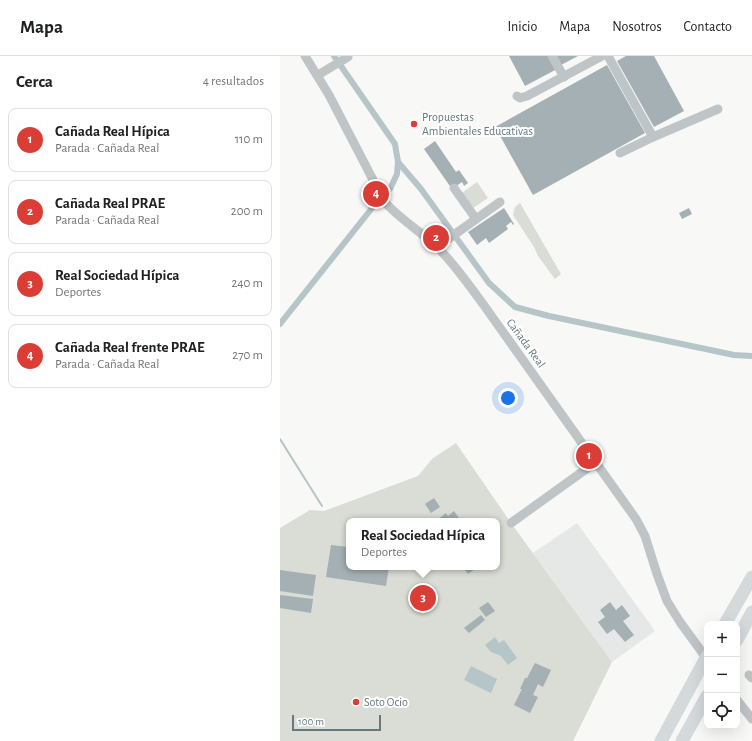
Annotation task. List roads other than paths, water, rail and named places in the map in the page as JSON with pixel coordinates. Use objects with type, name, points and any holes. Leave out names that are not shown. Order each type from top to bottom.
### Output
[{"type":"highway","points":[[726,621],[752,577]]},
{"type":"highway","points":[[740,634],[752,612]]},
{"type":"highway","points":[[661,741],[706,657]]},
{"type":"highway","points":[[653,741],[685,696]]},
{"type":"highway","points":[[684,738],[704,701]]},
{"type":"street","name":"Cañada Real","points":[[305,56],[318,75],[384,200],[391,209],[437,247],[457,269],[636,519],[645,536],[668,602],[706,657]]},
{"type":"street","points":[[552,56],[564,77]]},
{"type":"street","points":[[517,96],[520,98],[527,96],[602,56]]},
{"type":"street","points":[[608,56],[653,137]]},
{"type":"street","points":[[318,75],[342,61]]},
{"type":"street","points":[[620,153],[692,117],[718,109]]},
{"type":"street","points":[[454,188],[476,219]]},
{"type":"street","points":[[437,247],[500,202]]},
{"type":"street","points":[[511,522],[596,462]]},
{"type":"street","points":[[740,704],[752,720]]},
{"type":"waterway","points":[[334,56],[395,144],[398,162],[397,174],[387,192]]},
{"type":"waterway","points":[[398,162],[421,189],[489,283],[515,307],[549,316],[734,355],[752,356]]},
{"type":"waterway","points":[[280,324],[376,203]]},
{"type":"waterway","points":[[280,439],[322,506]]},
{"type":"place","name":"Propuestas Ambientales Educativas","points":[[414,124]]},
{"type":"place","name":"Cañada Real frente PRAE","points":[[376,194]]},
{"type":"place","name":"Cañada Real PRAE","points":[[436,238]]},
{"type":"place","name":"Cañada Real Hípica","points":[[589,456]]},
{"type":"place","name":"Real Sociedad Hípica","points":[[423,598]]},
{"type":"place","name":"Soto Ocio","points":[[356,702]]}]
